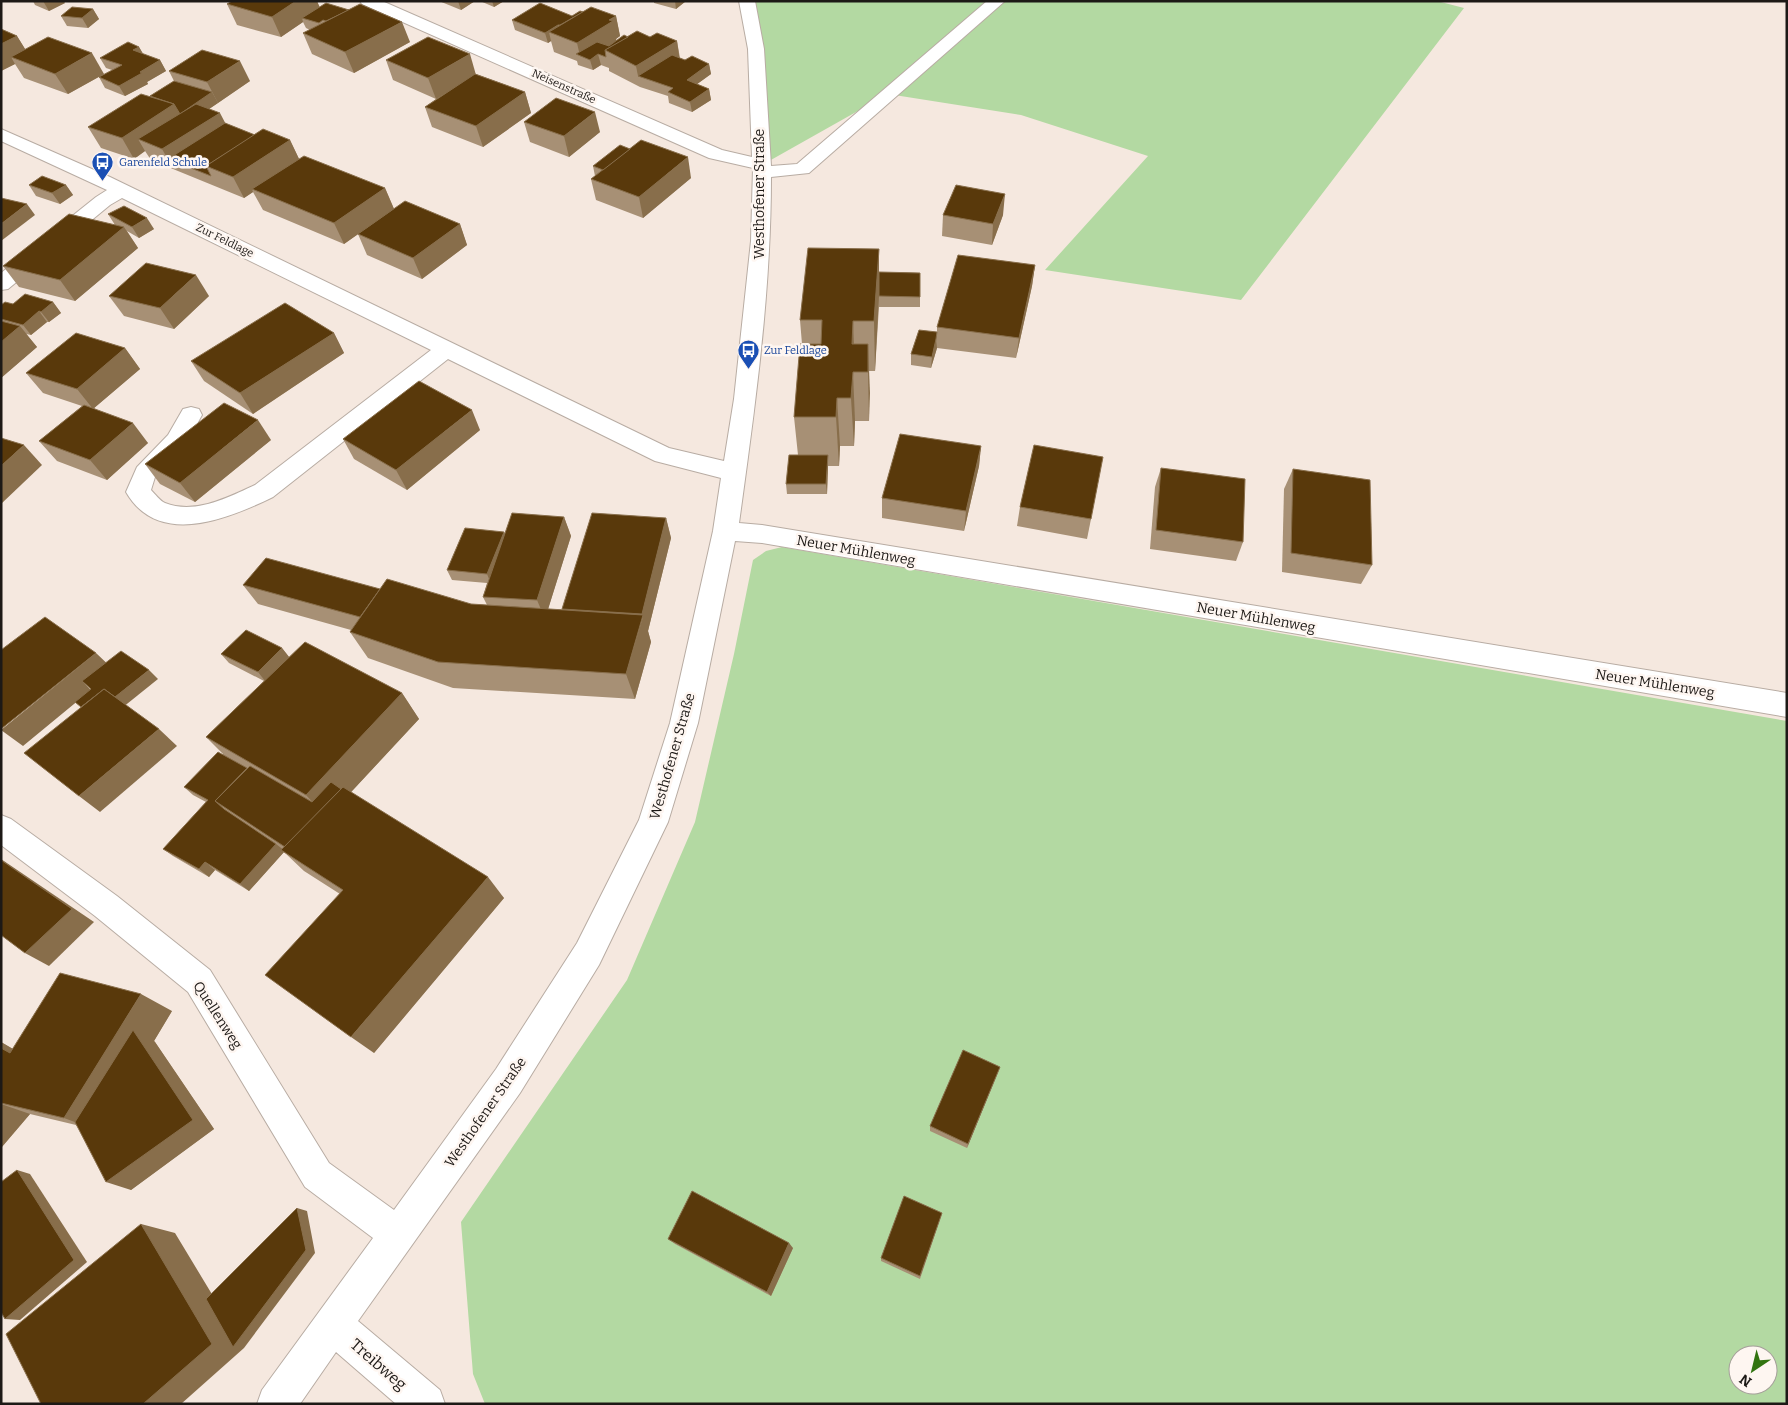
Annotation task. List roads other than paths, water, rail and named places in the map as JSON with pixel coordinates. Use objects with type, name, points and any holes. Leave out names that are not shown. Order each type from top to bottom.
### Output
[{"type":"street","name":"Neisenstraße","points":[[368,1],[716,154],[762,169],[802,169],[997,1]]},
{"type":"street","name":"Westhofener Straße","points":[[276,1404],[508,1081],[588,954],[653,822],[684,723],[725,531],[745,399],[762,241],[762,169],[756,50],[747,1]]},
{"type":"street","name":"Zur Feldlage","points":[[1,134],[121,190],[663,455],[734,472]]},
{"type":"street","points":[[1,284],[103,201],[121,190]]},
{"type":"street","points":[[191,415],[176,441],[145,473],[138,492],[156,510],[186,517],[231,507],[264,491],[447,349]]},
{"type":"street","name":"Neuer Mühlenweg","points":[[725,531],[762,534],[1394,641],[1787,705]]},
{"type":"street","name":"Quellenweg","points":[[1,828],[106,906],[199,981],[317,1175],[398,1235]]},
{"type":"street","name":"Treibweg","points":[[332,1324],[426,1404]]},
{"type":"place","name":"Garenfeld Schule","points":[[103,181]]},
{"type":"place","name":"Zur Feldlage","points":[[748,369]]}]
